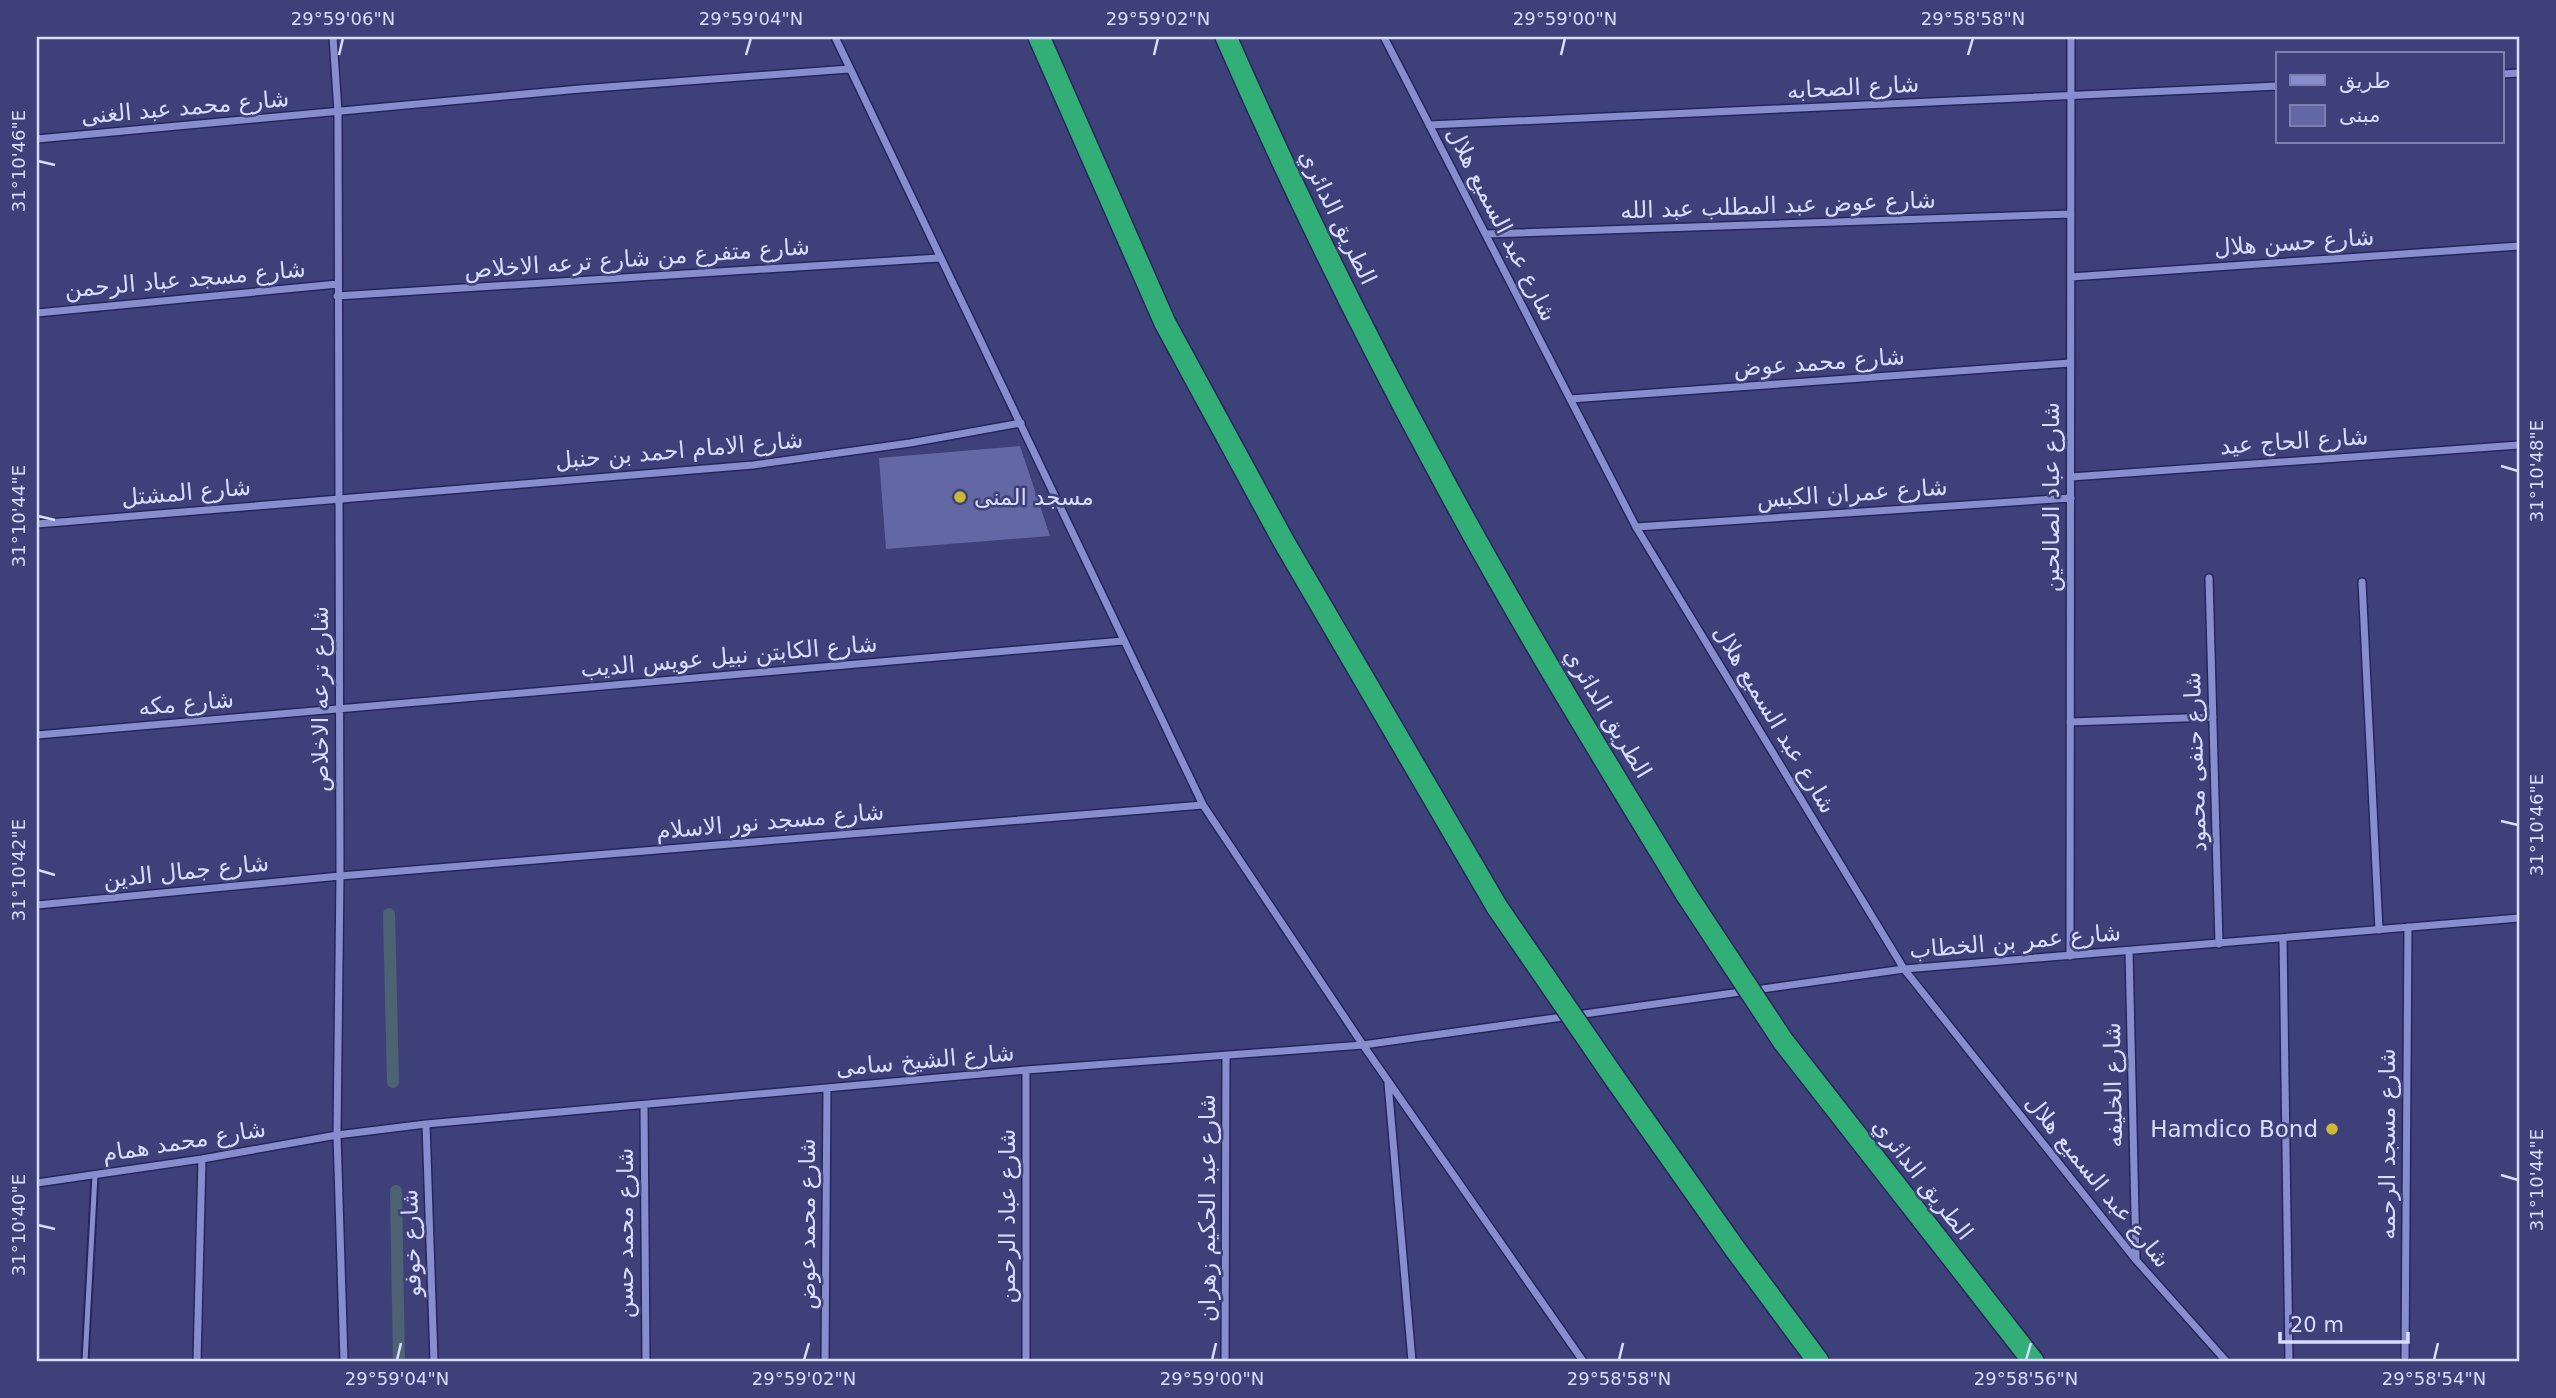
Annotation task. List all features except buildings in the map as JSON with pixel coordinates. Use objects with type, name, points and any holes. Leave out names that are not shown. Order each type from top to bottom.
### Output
[{"type":"highway","points":[[1039,37],[1165,323],[1284,542],[1497,907],[1735,1249],[1818,1361]]},
{"type":"highway","name":"الطريق الدائري","points":[[1226,37],[1275,148],[1432,461],[1514,608],[1688,897],[1783,1041],[2034,1361]]},
{"type":"street","name":"شارع ترعه الاخلاص","points":[[333,37],[338,112],[340,876],[337,1135],[344,1361]]},
{"type":"street","points":[[835,37],[1203,805],[1363,1045],[1583,1361]]},
{"type":"street","name":"شارع عبد السميع هلال","points":[[1384,37],[1636,527],[1904,970],[2136,1260],[2226,1361]]},
{"type":"street","name":"شارع عباد الصالحين","points":[[2070,956],[2071,37]]},
{"type":"street","name":"شارع محمد عبد الغنى","points":[[37,139],[580,89],[849,69]]},
{"type":"street","name":"شارع الصحابه","points":[[1429,125],[2276,86]]},
{"type":"street","name":"شارع عوض عبد المطلب عبد الله","points":[[1486,234],[2071,214]]},
{"type":"street","name":"شارع حسن هلال","points":[[2071,277],[2519,246]]},
{"type":"street","name":"شارع متفرع من شارع ترعه الاخلاص","points":[[337,296],[939,257]]},
{"type":"street","name":"شارع مسجد عباد الرحمن","points":[[37,313],[338,284]]},
{"type":"street","name":"شارع محمد عوض","points":[[1570,399],[2070,363]]},
{"type":"street","name":"شارع الامام احمد بن حنبل","points":[[338,498],[753,465],[910,443],[1021,423]]},
{"type":"street","name":"شارع الحاج عيد","points":[[2071,477],[2519,445]]},
{"type":"street","name":"شارع المشتل","points":[[37,524],[338,498]]},
{"type":"street","name":"شارع عمران الكبس","points":[[1636,527],[2071,498]]},
{"type":"street","name":"شارع حنفى محمود","points":[[2209,578],[2219,944]]},
{"type":"street","points":[[2362,582],[2379,930]]},
{"type":"street","name":"شارع الكابتن نبيل عويس الديب","points":[[339,709],[1123,641]]},
{"type":"street","name":"شارع مكه","points":[[37,735],[339,709]]},
{"type":"street","points":[[2070,722],[2213,717]]},
{"type":"street","name":"شارع مسجد نور الاسلام","points":[[340,876],[1203,805]]},
{"type":"street","name":"شارع جمال الدين","points":[[37,905],[340,876]]},
{"type":"street","name":"شارع عمر بن الخطاب","points":[[1516,1022],[1904,970],[2519,918]]},
{"type":"street","name":"شارع مسجد الرحمه","points":[[2405,1361],[2408,928]]},
{"type":"street","points":[[2283,938],[2289,1361]]},
{"type":"street","name":"شارع الخليفه","points":[[2129,951],[2136,1260]]},
{"type":"street","name":"شارع الشيخ سامى","points":[[337,1135],[426,1124],[1026,1070],[1363,1045],[1516,1022]]},
{"type":"street","name":"شارع عبد الحكيم زهران","points":[[1225,1361],[1226,1056]]},
{"type":"street","name":"شارع عباد الرحمن","points":[[1026,1070],[1026,1361]]},
{"type":"street","points":[[1388,1081],[1412,1361]]},
{"type":"street","name":"شارع محمد عوض","points":[[825,1361],[827,1088]]},
{"type":"street","name":"شارع محمد حسن","points":[[644,1105],[646,1361]]},
{"type":"street","name":"شارع خوفو","points":[[426,1124],[434,1361]]},
{"type":"street","name":"شارع محمد همام","points":[[37,1183],[202,1159],[337,1135]]},
{"type":"street","points":[[197,1361],[202,1159]]},
{"type":"lane","points":[[85,1361],[95,1175]]},
{"type":"waterway","points":[[389,914],[393,1082]]},
{"type":"waterway","points":[[396,1191],[399,1361]]},
{"type":"place","name":"مسجد المنى","points":[[960,497]]},
{"type":"place","name":"Hamdico Bond","points":[[2332,1129]]}]
